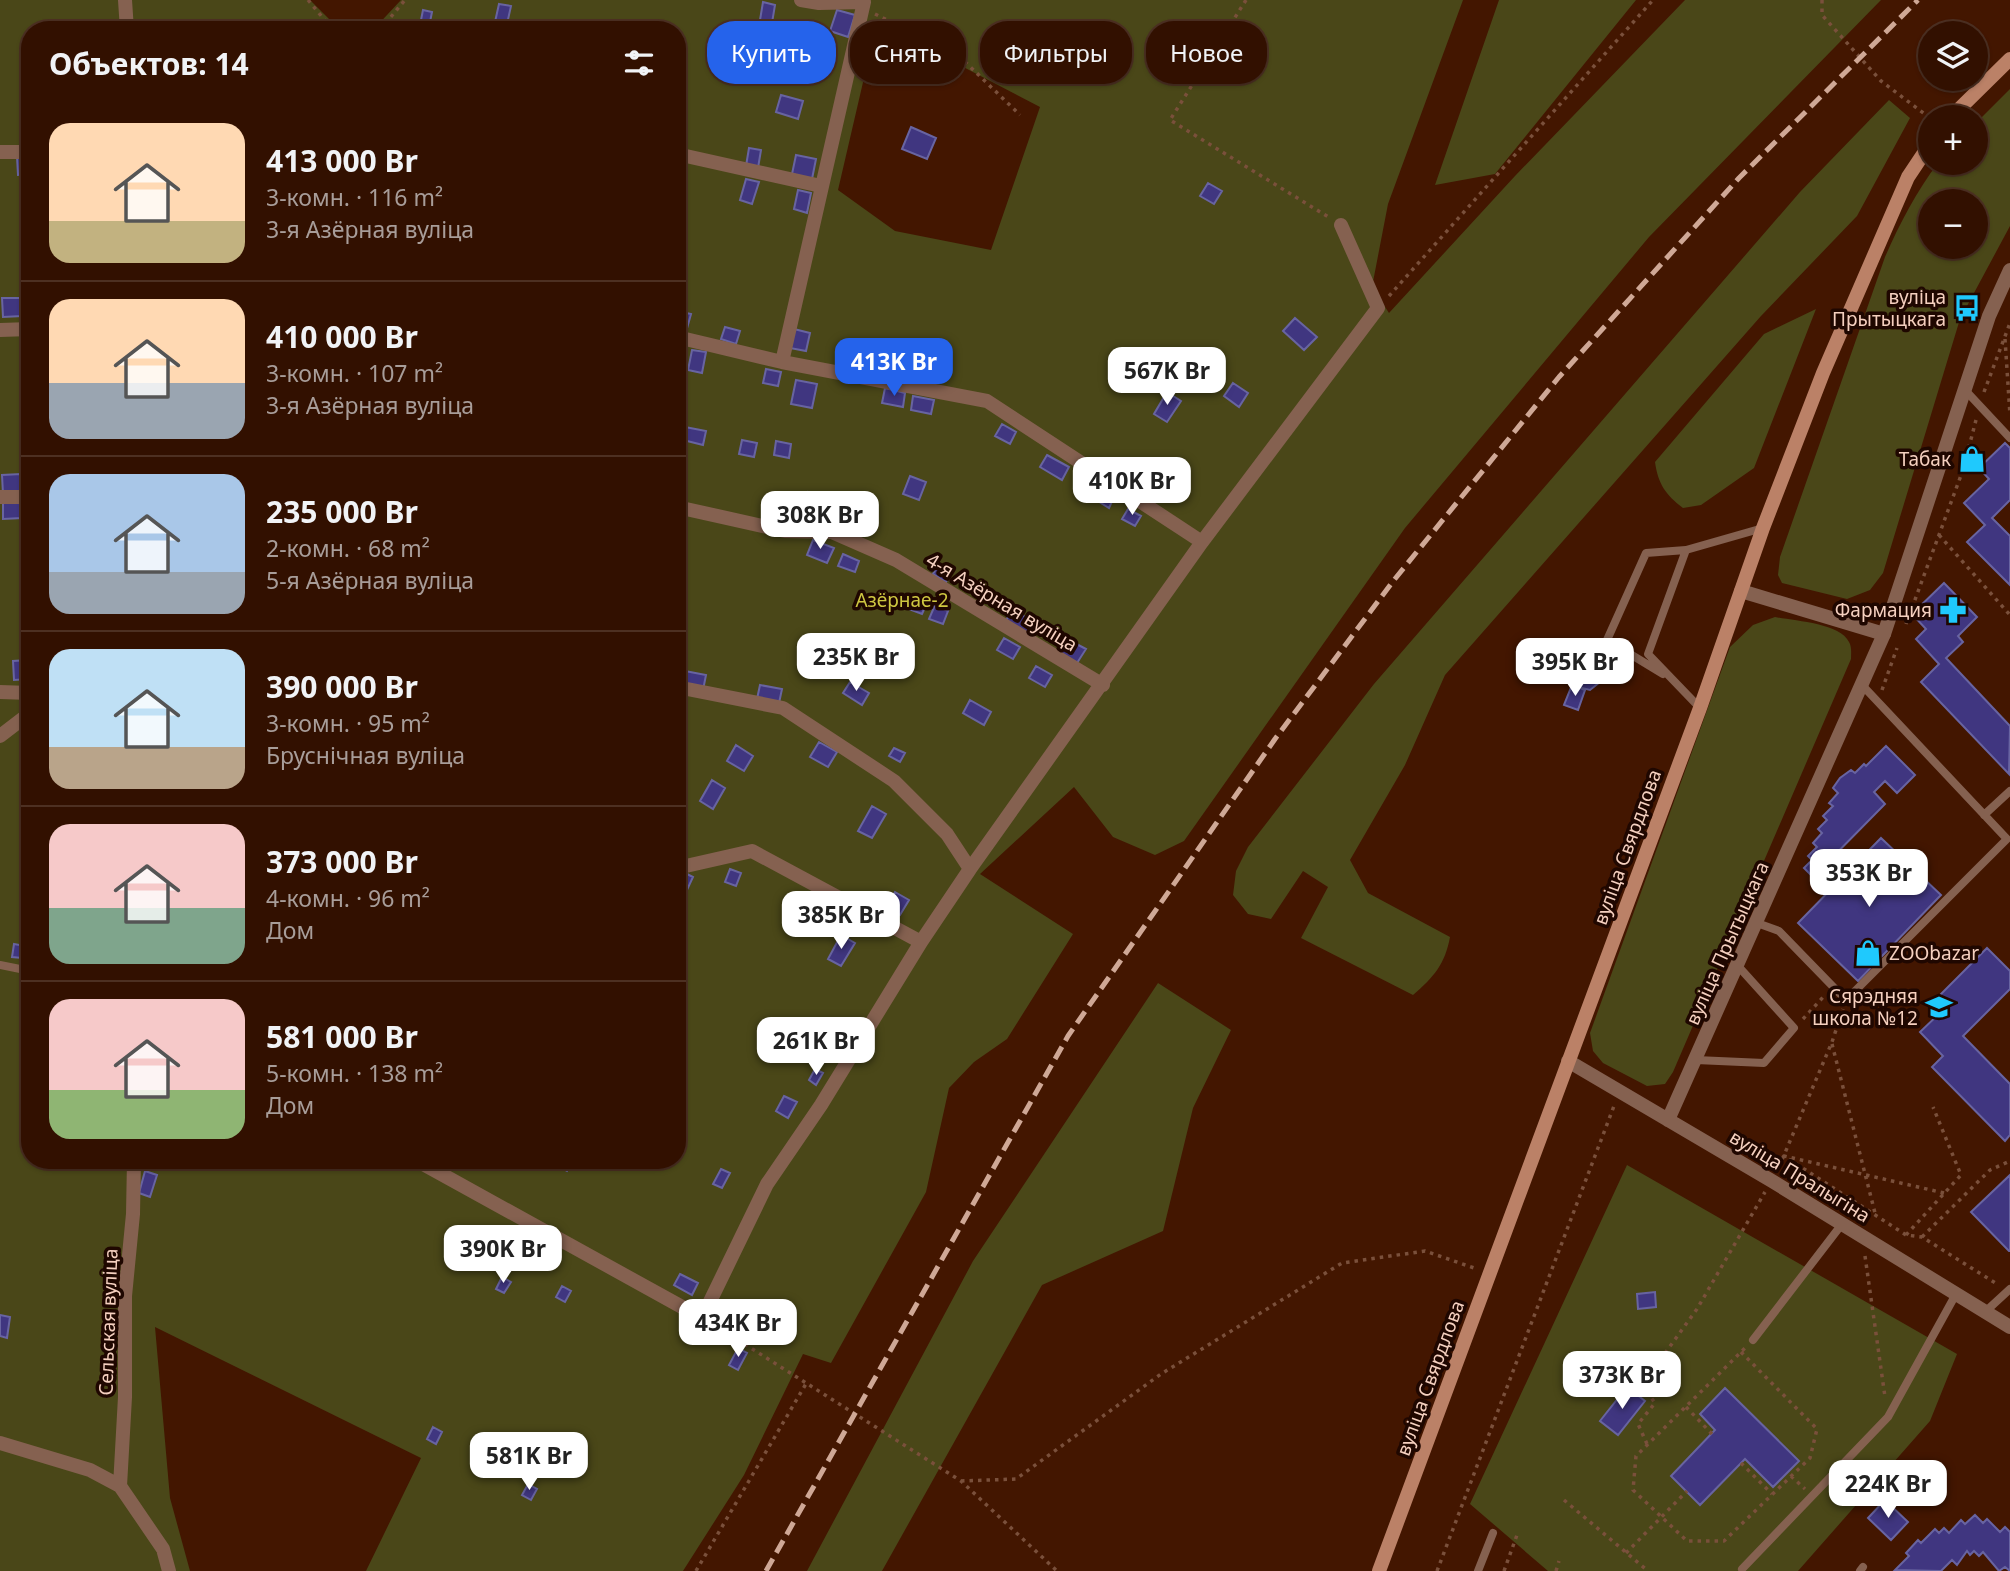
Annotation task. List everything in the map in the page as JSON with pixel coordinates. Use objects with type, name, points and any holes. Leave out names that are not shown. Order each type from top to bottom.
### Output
[{"type":"main road","points":[[1963,105],[2010,59]]},
{"type":"main road","name":"вуліца Свярдлова","points":[[1379,1571],[1700,708],[1763,528],[1823,373],[1902,189],[1918,163]]},
{"type":"street","points":[[125,0],[126,21]]},
{"type":"street","points":[[782,362],[861,1],[819,3],[802,0]]},
{"type":"street","points":[[0,152],[21,152]]},
{"type":"street","points":[[686,156],[821,186]]},
{"type":"street","points":[[432,1169],[702,1318],[767,1184],[821,1105],[970,869],[1202,542],[1378,308],[1341,225]]},
{"type":"street","name":"вуліца Прытыцкага","points":[[1668,1120],[1884,634],[1989,316],[2010,271]]},
{"type":"street","points":[[0,330],[21,329]]},
{"type":"street","points":[[686,339],[782,362],[987,401],[1202,542]]},
{"type":"street","points":[[0,497],[21,497]]},
{"type":"street","name":"4-я Азёрная вуліца","points":[[686,509],[785,531],[832,532],[896,561],[1103,685]]},
{"type":"street","points":[[1741,591],[1884,634]]},
{"type":"street","points":[[686,689],[783,708],[894,781],[947,834],[970,869]]},
{"type":"street","points":[[0,692],[21,693]]},
{"type":"street","points":[[0,736],[21,720]]},
{"type":"street","points":[[686,866],[752,851],[921,943]]},
{"type":"street","name":"вуліца Пралыгіна","points":[[1568,1061],[1772,1181],[2010,1327]]},
{"type":"street","name":"Сельская вуліца","points":[[120,1486],[125,1397],[125,1296],[133,1214],[134,1169]]},
{"type":"street","points":[[0,1443],[90,1470],[120,1486],[163,1549],[169,1571]]},
{"type":"lane","points":[[1965,390],[2010,438]]},
{"type":"lane","points":[[1673,680],[1607,640],[1646,553],[1686,550],[1763,528]]},
{"type":"lane","points":[[1686,550],[1648,654],[1700,708]]},
{"type":"lane","points":[[1757,922],[1779,931],[1846,1000],[2008,840],[1862,685]]},
{"type":"lane","points":[[1984,815],[2010,791]]},
{"type":"lane","points":[[0,965],[21,969]]},
{"type":"lane","points":[[1696,1059],[1764,1063],[1794,1028],[1738,965]]},
{"type":"lane","points":[[1753,1340],[1842,1224]]},
{"type":"lane","points":[[1985,1312],[2009,1290]]},
{"type":"lane","points":[[1742,1569],[1888,1417],[1955,1294]]},
{"type":"lane","points":[[1478,1571],[1493,1533]]},
{"type":"path","points":[[308,0],[326,21]]},
{"type":"path","points":[[388,21],[405,0]]},
{"type":"path","points":[[1246,0],[1170,120],[1341,225]]},
{"type":"path","points":[[1378,308],[1653,0]]},
{"type":"path","points":[[1822,0],[1822,15],[1881,81],[1918,109]]},
{"type":"path","points":[[861,1],[876,15],[958,55],[1020,115]]},
{"type":"path","points":[[1906,625],[1963,470],[1979,405],[2010,323]]},
{"type":"path","points":[[2004,337],[2010,415]]},
{"type":"path","points":[[1939,535],[2010,615]]},
{"type":"path","points":[[1877,702],[1901,638]]},
{"type":"path","points":[[1794,1028],[1833,987]]},
{"type":"path","points":[[1647,1445],[1638,1423],[1655,1403],[1642,1385],[1697,1308],[1772,1181],[1832,1042],[1846,1000]]},
{"type":"path","points":[[1832,1042],[1875,1215]]},
{"type":"path","points":[[1437,1571],[1615,1101]]},
{"type":"path","points":[[1906,1235],[1961,1175],[1933,1107]]},
{"type":"path","points":[[1784,1156],[1944,1192]]},
{"type":"path","points":[[1784,1156],[1906,1235],[1922,1237],[2009,1290]]},
{"type":"path","points":[[1922,1237],[1990,1170],[2010,1161]]},
{"type":"path","points":[[1862,1237],[1888,1417]]},
{"type":"path","points":[[961,1481],[1016,1479],[1161,1374],[1342,1263],[1425,1251],[1489,1273]]},
{"type":"path","points":[[702,1318],[961,1481],[1057,1571]]},
{"type":"path","points":[[1741,1352],[1817,1429],[1810,1458],[1724,1541],[1687,1541],[1633,1490],[1636,1457],[1647,1445],[1753,1340]]},
{"type":"path","points":[[696,1571],[807,1382]]},
{"type":"path","points":[[1686,1407],[1712,1434]]},
{"type":"path","points":[[1741,1463],[1772,1494]]},
{"type":"path","points":[[1626,1553],[1686,1491]]},
{"type":"path","points":[[1564,1500],[1648,1571]]},
{"type":"path","points":[[1504,1571],[1517,1535]]},
{"type":"path","points":[[1556,1571],[1559,1561]]},
{"type":"green space","name":"Азёрнае-2","points":[[0,0],[310,0],[331,21],[21,21],[21,1169],[686,1169],[686,21],[381,21],[401,0],[1463,0],[1388,204],[1372,287],[1389,313],[1515,176],[1685,0],[1881,0],[1649,237],[1405,528],[1184,841],[1155,855],[1113,837],[1074,787],[980,874],[1073,934],[1007,1039],[974,1062],[949,1088],[926,1192],[831,1363],[803,1354],[744,1475],[683,1571],[366,1571],[421,1458],[155,1327],[170,1498],[190,1571],[0,1571]],"holes":[[[850,21],[966,21],[966,68],[980,76],[980,21],[1132,21],[1132,84],[996,84],[1040,107],[991,250],[895,231],[838,190],[863,84],[850,84]]]},
{"type":"green space","points":[[1499,0],[1636,0],[1495,174],[1435,185]]},
{"type":"green space","points":[[2010,89],[2010,226],[1960,319],[1883,573],[1870,590],[1847,599],[1782,583],[1778,575],[1780,557],[1885,257],[1918,193],[1918,259],[1988,259],[1988,189],[1921,189],[1930,175],[1988,175],[1988,111]]},
{"type":"green space","points":[[1889,100],[1910,118],[1857,216],[1761,316],[1445,675],[1405,765],[1350,860],[1368,893],[1450,937],[1442,962],[1433,976],[1413,995],[1301,938],[1328,887],[1303,871],[1271,919],[1248,914],[1233,895],[1236,871],[1248,847],[1374,684],[1800,192]]},
{"type":"green space","points":[[1816,309],[1754,468],[1701,505],[1683,508],[1664,488],[1655,462],[1764,334]]},
{"type":"green space","points":[[1775,617],[1816,624],[1836,631],[1849,642],[1851,659],[1673,1072],[1665,1084],[1647,1086],[1603,1063],[1593,1051],[1590,1033],[1730,647],[1753,625]]},
{"type":"green space","points":[[1158,983],[1231,1030],[1193,1108],[1163,1231],[1042,1285],[882,1571],[807,1571],[973,1261]]},
{"type":"green space","points":[[1627,1165],[1957,1354],[1930,1421],[1798,1571],[1548,1571],[1470,1504]]},
{"type":"building","points":[[763,2],[775,5],[772,21],[760,20]]},
{"type":"building","points":[[499,4],[511,6],[508,21],[495,21]]},
{"type":"building","points":[[423,10],[432,12],[430,21],[421,21]]},
{"type":"building","points":[[837,10],[855,15],[853,21],[850,21],[848,37],[836,33],[836,21],[833,21]]},
{"type":"building","points":[[781,95],[803,101],[798,119],[776,112]]},
{"type":"building","points":[[911,127],[936,138],[927,159],[902,149]]},
{"type":"building","points":[[749,148],[761,150],[758,168],[746,166]]},
{"type":"building","points":[[796,155],[816,159],[812,179],[792,174]]},
{"type":"building","points":[[17,156],[21,156],[21,175],[18,175]]},
{"type":"building","points":[[746,179],[759,182],[752,204],[740,200]]},
{"type":"building","points":[[1208,183],[1222,191],[1214,204],[1200,196]]},
{"type":"building","points":[[798,190],[811,193],[807,213],[794,209]]},
{"type":"building","points":[[2,298],[21,298],[21,316],[3,317]]},
{"type":"building","points":[[686,313],[691,314],[686,332]]},
{"type":"building","points":[[1295,318],[1317,337],[1304,350],[1283,331]]},
{"type":"building","points":[[725,327],[740,331],[736,344],[721,339]]},
{"type":"building","points":[[794,329],[810,333],[806,351],[790,348]]},
{"type":"building","points":[[692,350],[706,352],[702,373],[688,370]]},
{"type":"building","points":[[766,369],[781,372],[778,386],[763,383]]},
{"type":"building","points":[[796,380],[817,384],[812,408],[791,404]]},
{"type":"building","points":[[1233,383],[1248,393],[1239,407],[1224,396]]},
{"type":"building","points":[[885,388],[905,393],[903,407],[882,403]]},
{"type":"building","points":[[1167,392],[1181,401],[1167,422],[1154,414]]},
{"type":"building","points":[[913,396],[934,400],[931,414],[911,410]]},
{"type":"building","points":[[1002,424],[1016,432],[1010,444],[995,436]]},
{"type":"building","points":[[686,427],[706,431],[703,445],[686,441]]},
{"type":"building","points":[[742,440],[757,443],[754,457],[739,454]]},
{"type":"building","points":[[776,441],[791,444],[789,458],[774,455]]},
{"type":"building","points":[[2005,443],[2010,448],[2010,500],[1992,518],[2010,536],[2010,585],[1967,542],[1985,525],[1964,503],[1989,479],[1979,468]]},
{"type":"building","points":[[1047,455],[1069,467],[1062,480],[1040,467]]},
{"type":"building","points":[[21,474],[21,493],[3,494],[2,475]]},
{"type":"building","points":[[910,476],[926,482],[919,500],[903,494]]},
{"type":"building","points":[[1101,490],[1114,497],[1109,508],[1096,500]]},
{"type":"building","points":[[808,492],[818,495],[815,507],[805,504]]},
{"type":"building","points":[[21,499],[21,518],[3,519],[3,500]]},
{"type":"building","points":[[1128,509],[1141,516],[1135,526],[1122,519]]},
{"type":"building","points":[[813,540],[834,548],[827,563],[807,555]]},
{"type":"building","points":[[843,554],[859,561],[855,572],[838,566]]},
{"type":"building","points":[[939,564],[951,571],[946,582],[933,574]]},
{"type":"building","points":[[1944,583],[1977,617],[1958,636],[1963,642],[1946,658],[2010,726],[2009,774],[1921,682],[1939,664],[1916,639],[1926,629],[1912,614]]},
{"type":"building","points":[[910,596],[927,603],[922,614],[906,608]]},
{"type":"building","points":[[935,605],[948,611],[943,624],[929,619]]},
{"type":"building","points":[[1012,610],[1033,621],[1025,635],[1004,624]]},
{"type":"building","points":[[1004,638],[1020,647],[1013,659],[997,650]]},
{"type":"building","points":[[1065,638],[1086,649],[1077,663],[1057,652]]},
{"type":"building","points":[[1585,658],[1596,664],[1601,673],[1600,682],[1590,690],[1574,686]]},
{"type":"building","points":[[21,660],[21,680],[14,680],[13,661]]},
{"type":"building","points":[[1036,666],[1052,675],[1045,687],[1029,678]]},
{"type":"building","points":[[686,671],[706,675],[703,690],[686,687]]},
{"type":"building","points":[[850,682],[869,693],[862,705],[843,693]]},
{"type":"building","points":[[760,685],[782,689],[779,703],[757,699]]},
{"type":"building","points":[[1572,685],[1585,690],[1578,710],[1564,705]]},
{"type":"building","points":[[970,700],[991,712],[984,725],[963,713]]},
{"type":"building","points":[[819,742],[837,752],[828,767],[810,757]]},
{"type":"building","points":[[736,745],[753,756],[744,771],[727,761]]},
{"type":"building","points":[[1886,746],[1915,775],[1897,793],[1885,781],[1874,792],[1885,804],[1813,877],[1804,868],[1812,860],[1808,856],[1817,847],[1813,843],[1822,833],[1818,829],[1827,820],[1823,816],[1833,806],[1829,803],[1838,793],[1833,788],[1840,778],[1851,770],[1855,773],[1864,764],[1866,766]]},
{"type":"building","points":[[894,748],[905,753],[900,762],[889,756]]},
{"type":"building","points":[[712,780],[725,788],[713,809],[700,801]]},
{"type":"building","points":[[872,806],[886,814],[872,838],[858,831]]},
{"type":"building","points":[[1881,838],[1941,895],[1858,981],[1798,923]]},
{"type":"building","points":[[730,869],[741,873],[736,886],[725,882]]},
{"type":"building","points":[[686,874],[693,877],[686,890]]},
{"type":"building","points":[[895,892],[909,900],[900,915],[886,907]]},
{"type":"building","points":[[819,896],[828,902],[821,912],[812,907]]},
{"type":"building","points":[[841,935],[855,943],[841,966],[828,959]]},
{"type":"building","points":[[14,944],[21,945],[21,958],[12,957]]},
{"type":"building","points":[[1987,948],[2010,971],[2010,989],[1963,1036],[2010,1084],[2010,1135],[2005,1141],[1932,1067],[1943,1056],[1920,1032],[1942,1011],[1933,1002]]},
{"type":"building","points":[[815,1069],[823,1073],[816,1085],[809,1080]]},
{"type":"building","points":[[784,1096],[797,1102],[788,1118],[776,1111]]},
{"type":"building","points":[[721,1169],[730,1173],[722,1188],[713,1184]]},
{"type":"building","points":[[145,1171],[157,1175],[150,1197],[139,1193]]},
{"type":"building","points":[[2010,1175],[2010,1251],[2009,1251],[1971,1212]]},
{"type":"building","points":[[680,1274],[698,1283],[692,1295],[674,1285]]},
{"type":"building","points":[[502,1277],[511,1282],[504,1293],[496,1289]]},
{"type":"building","points":[[562,1286],[571,1291],[565,1302],[556,1297]]},
{"type":"building","points":[[1655,1292],[1656,1307],[1638,1309],[1637,1294]]},
{"type":"building","points":[[0,1315],[10,1317],[7,1338],[0,1336]]},
{"type":"building","points":[[688,1317],[696,1322],[690,1333],[681,1328]]},
{"type":"building","points":[[738,1348],[747,1353],[738,1370],[729,1365]]},
{"type":"building","points":[[1627,1387],[1645,1401],[1618,1435],[1600,1421]]},
{"type":"building","points":[[1725,1388],[1799,1461],[1773,1487],[1745,1459],[1700,1505],[1671,1476],[1715,1430],[1700,1414]]},
{"type":"building","points":[[433,1427],[442,1432],[436,1444],[427,1439]]},
{"type":"building","points":[[528,1484],[537,1489],[531,1500],[522,1495]]},
{"type":"building","points":[[1885,1500],[1908,1522],[1891,1540],[1868,1518]]},
{"type":"building","points":[[1975,1515],[1983,1523],[1987,1519],[2000,1532],[2005,1527],[2010,1532],[2010,1571],[2005,1567],[1999,1571],[1983,1552],[1979,1556],[1974,1551],[1970,1555],[1967,1551],[1957,1565],[1952,1560],[1941,1571],[1895,1570],[1909,1556],[1906,1553],[1918,1540],[1921,1543],[1935,1529],[1939,1533],[1944,1528],[1949,1533],[1961,1520],[1965,1524]]},
{"type":"railway","points":[[766,1571],[1068,1036],[1275,739],[1394,580],[1559,377],[1739,178],[1918,0]]},
{"type":"place","name":"вуліца Прытыцкага","points":[[1967,308]]},
{"type":"place","name":"Табак","points":[[1972,459]]},
{"type":"place","name":"Фармация","points":[[1953,610]]},
{"type":"place","name":"ZOObazar","points":[[1868,953]]},
{"type":"place","name":"Сярэдняя школа №12","points":[[1939,1007]]}]
